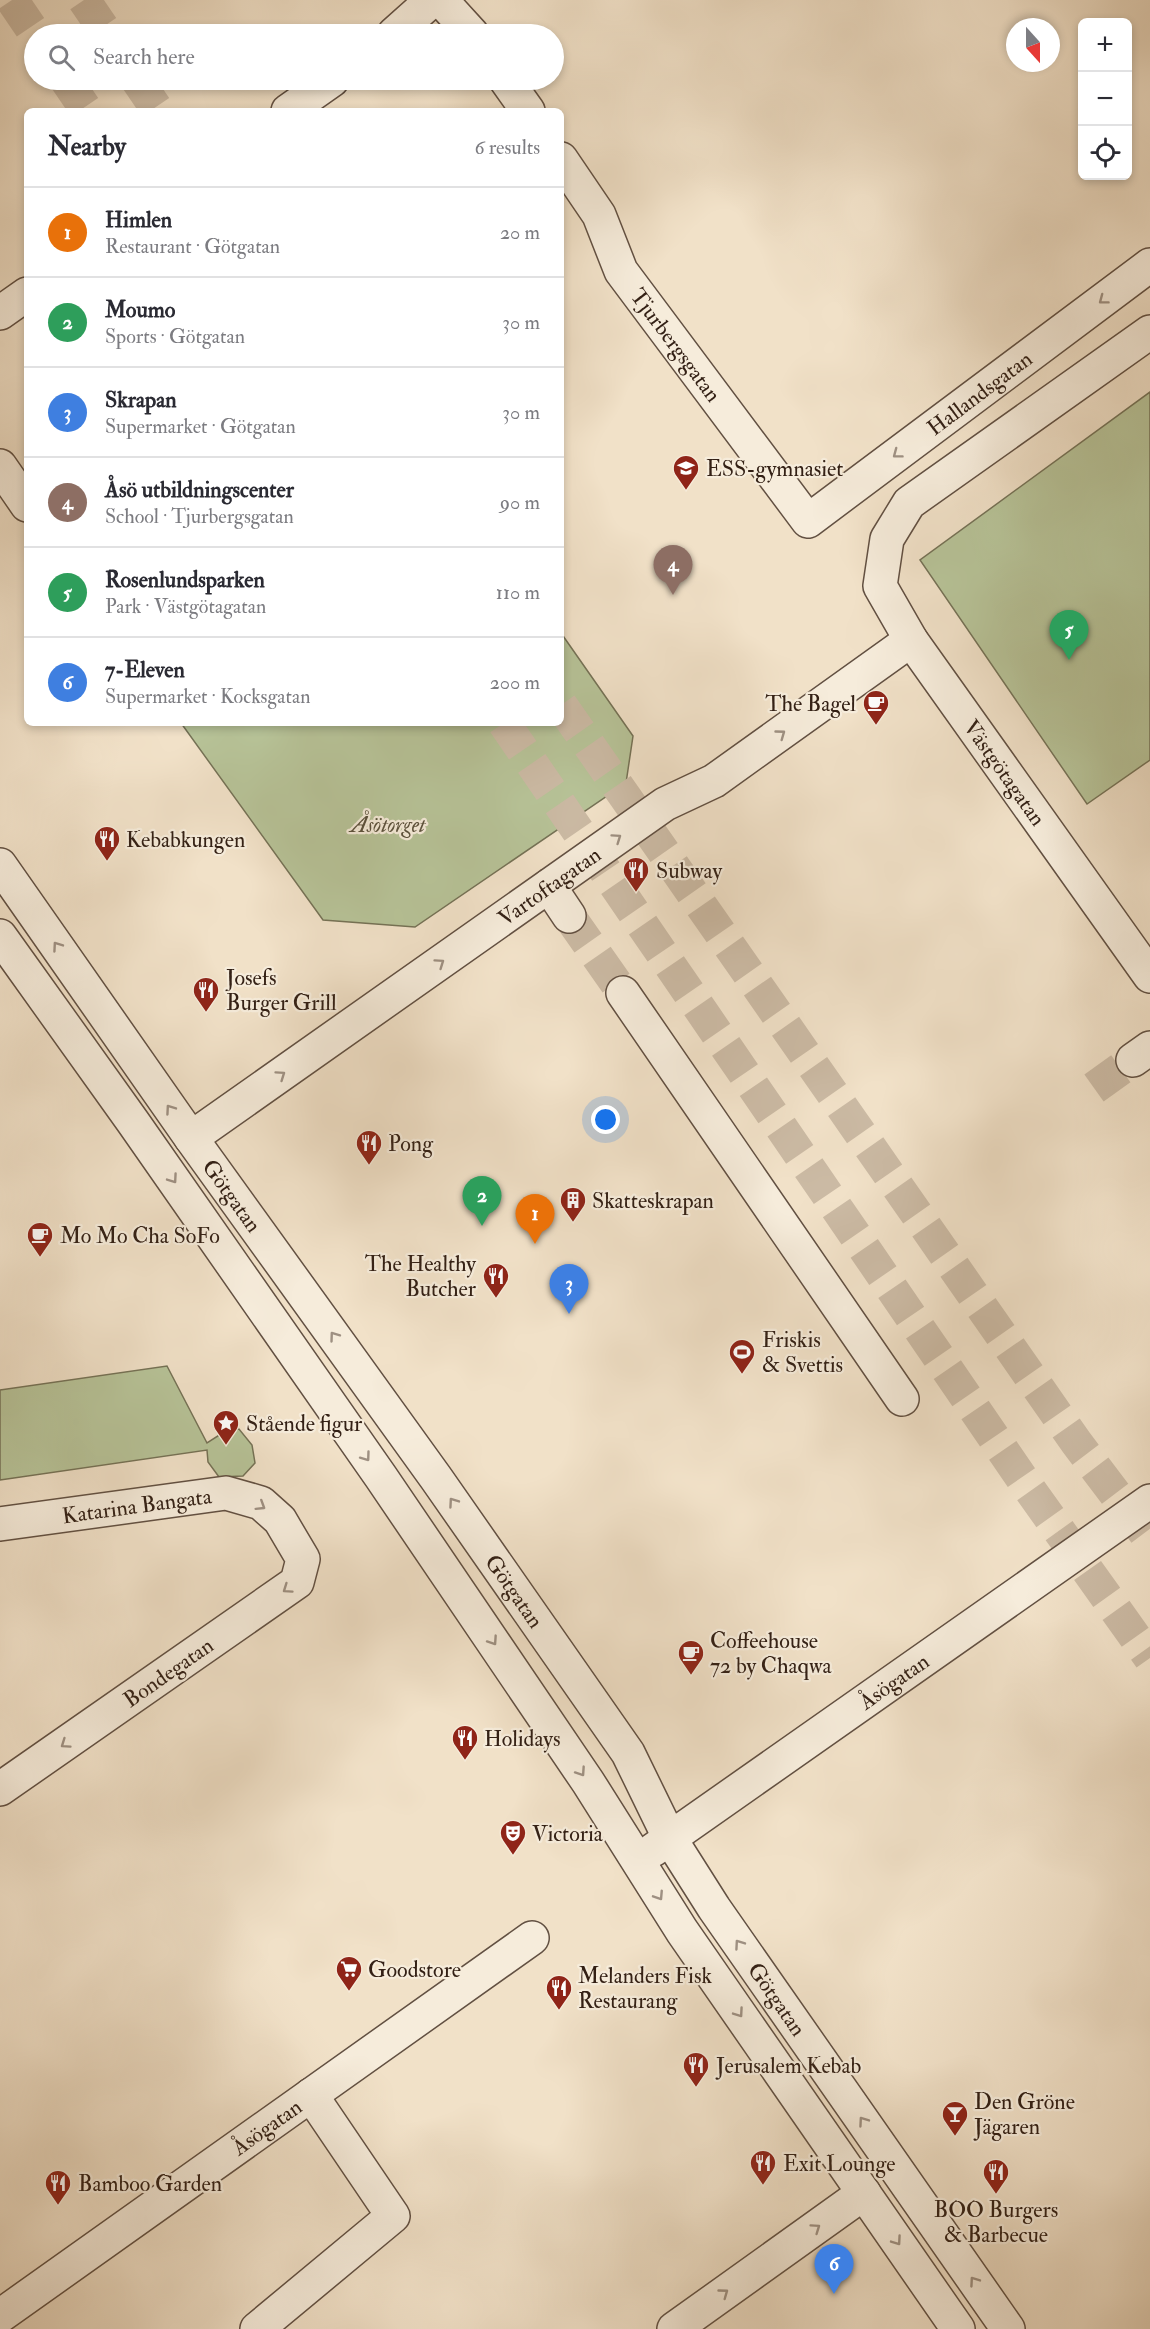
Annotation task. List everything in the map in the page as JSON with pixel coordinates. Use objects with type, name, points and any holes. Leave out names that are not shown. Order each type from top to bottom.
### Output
[{"type":"street","points":[[405,24],[432,0]]},
{"type":"street","points":[[441,0],[463,24]]},
{"type":"street","points":[[292,108],[318,90]]},
{"type":"street","points":[[513,90],[526,108]]},
{"type":"street","name":"Tjurbergsgatan","points":[[564,163],[599,215],[621,271],[808,521]]},
{"type":"street","name":"Hallandsgatan","points":[[808,521],[1150,265]]},
{"type":"street","points":[[0,314],[24,296]]},
{"type":"street","name":"Västgötagatan","points":[[1150,332],[909,503],[887,539],[880,586],[911,640],[1150,976]]},
{"type":"street","points":[[0,466],[24,501]]},
{"type":"street","name":"Vartoftagatan","points":[[191,1138],[665,804],[714,781],[911,640]]},
{"type":"street","name":"Götgatan","points":[[0,865],[191,1138],[436,1478],[627,1753],[669,1837],[714,1908],[1008,2329]]},
{"type":"street","points":[[549,886],[569,916]]},
{"type":"street","name":"Götgatan","points":[[0,936],[388,1487],[588,1782],[682,1930],[958,2329]]},
{"type":"street","points":[[623,993],[902,1399]]},
{"type":"street","name":"Katarina Bangata","points":[[0,1524],[226,1493],[261,1503],[280,1520],[293,1539]]},
{"type":"street","name":"Åsögatan","points":[[637,1862],[669,1837],[1150,1501]]},
{"type":"street","name":"Bondegatan","points":[[0,1789],[297,1582],[303,1559],[293,1539]]},
{"type":"street","name":"Åsögatan","points":[[0,2316],[532,1938]]},
{"type":"street","points":[[256,2329],[393,2216],[311,2095]]},
{"type":"street","points":[[674,2329],[864,2193]]},
{"type":"green space","points":[[1150,392],[1150,760],[1087,804],[920,560]]},
{"type":"green space","name":"Åsötorget","points":[[564,637],[633,736],[626,783],[415,927],[323,920],[183,726],[564,726]]},
{"type":"green space","points":[[167,1366],[207,1443],[224,1432],[239,1429],[252,1445],[255,1463],[243,1476],[219,1477],[208,1462],[207,1450],[0,1480],[0,1390]]},
{"type":"tunnel","points":[[12,0],[28,24]]},
{"type":"tunnel","points":[[84,0],[100,24]]},
{"type":"tunnel","points":[[73,90],[85,108]]},
{"type":"tunnel","points":[[144,90],[156,108]]},
{"type":"tunnel","points":[[564,709],[1076,1442],[1150,1540]]},
{"type":"tunnel","points":[[506,726],[1023,1480],[1150,1658]]},
{"type":"tunnel","points":[[569,916],[623,993]]},
{"type":"tunnel","points":[[1094,1088],[1133,1060]]},
{"type":"place","name":"ESS-gymnasiet","points":[[686,491]]},
{"type":"place","name":"Åsö utbildningscenter","points":[[673,595]]},
{"type":"place","name":"Rosenlundsparken","points":[[1069,660]]},
{"type":"place","name":"The Bagel","points":[[876,726]]},
{"type":"place","name":"Kebabkungen","points":[[107,862]]},
{"type":"place","name":"Subway","points":[[636,893]]},
{"type":"place","name":"Josefs Burger Grill","points":[[206,1013]]},
{"type":"place","name":"Pong","points":[[369,1166]]},
{"type":"place","name":"Skatteskrapan","points":[[573,1223]]},
{"type":"place","name":"Moumo","points":[[482,1226]]},
{"type":"place","name":"Himlen","points":[[535,1244]]},
{"type":"place","name":"Mo Mo Cha SoFo","points":[[40,1258]]},
{"type":"place","name":"The Healthy Butcher","points":[[496,1299]]},
{"type":"place","name":"Skrapan","points":[[569,1314]]},
{"type":"place","name":"Friskis & Svettis","points":[[742,1375]]},
{"type":"place","name":"Stående figur","points":[[226,1446]]},
{"type":"place","name":"Coffeehouse 72 by Chaqwa","points":[[691,1676]]},
{"type":"place","name":"Holidays","points":[[465,1761]]},
{"type":"place","name":"Victoria","points":[[513,1856]]},
{"type":"place","name":"Goodstore","points":[[349,1992]]},
{"type":"place","name":"Melanders Fisk Restaurang","points":[[559,2011]]},
{"type":"place","name":"Jerusalem Kebab","points":[[696,2088]]},
{"type":"place","name":"Den Gröne Jägaren","points":[[955,2137]]},
{"type":"place","name":"Exit Lounge","points":[[763,2186]]},
{"type":"place","name":"BOO Burgers & Barbecue","points":[[996,2195]]},
{"type":"place","name":"Bamboo Garden","points":[[58,2206]]},
{"type":"place","name":"7-Eleven","points":[[834,2294]]}]
